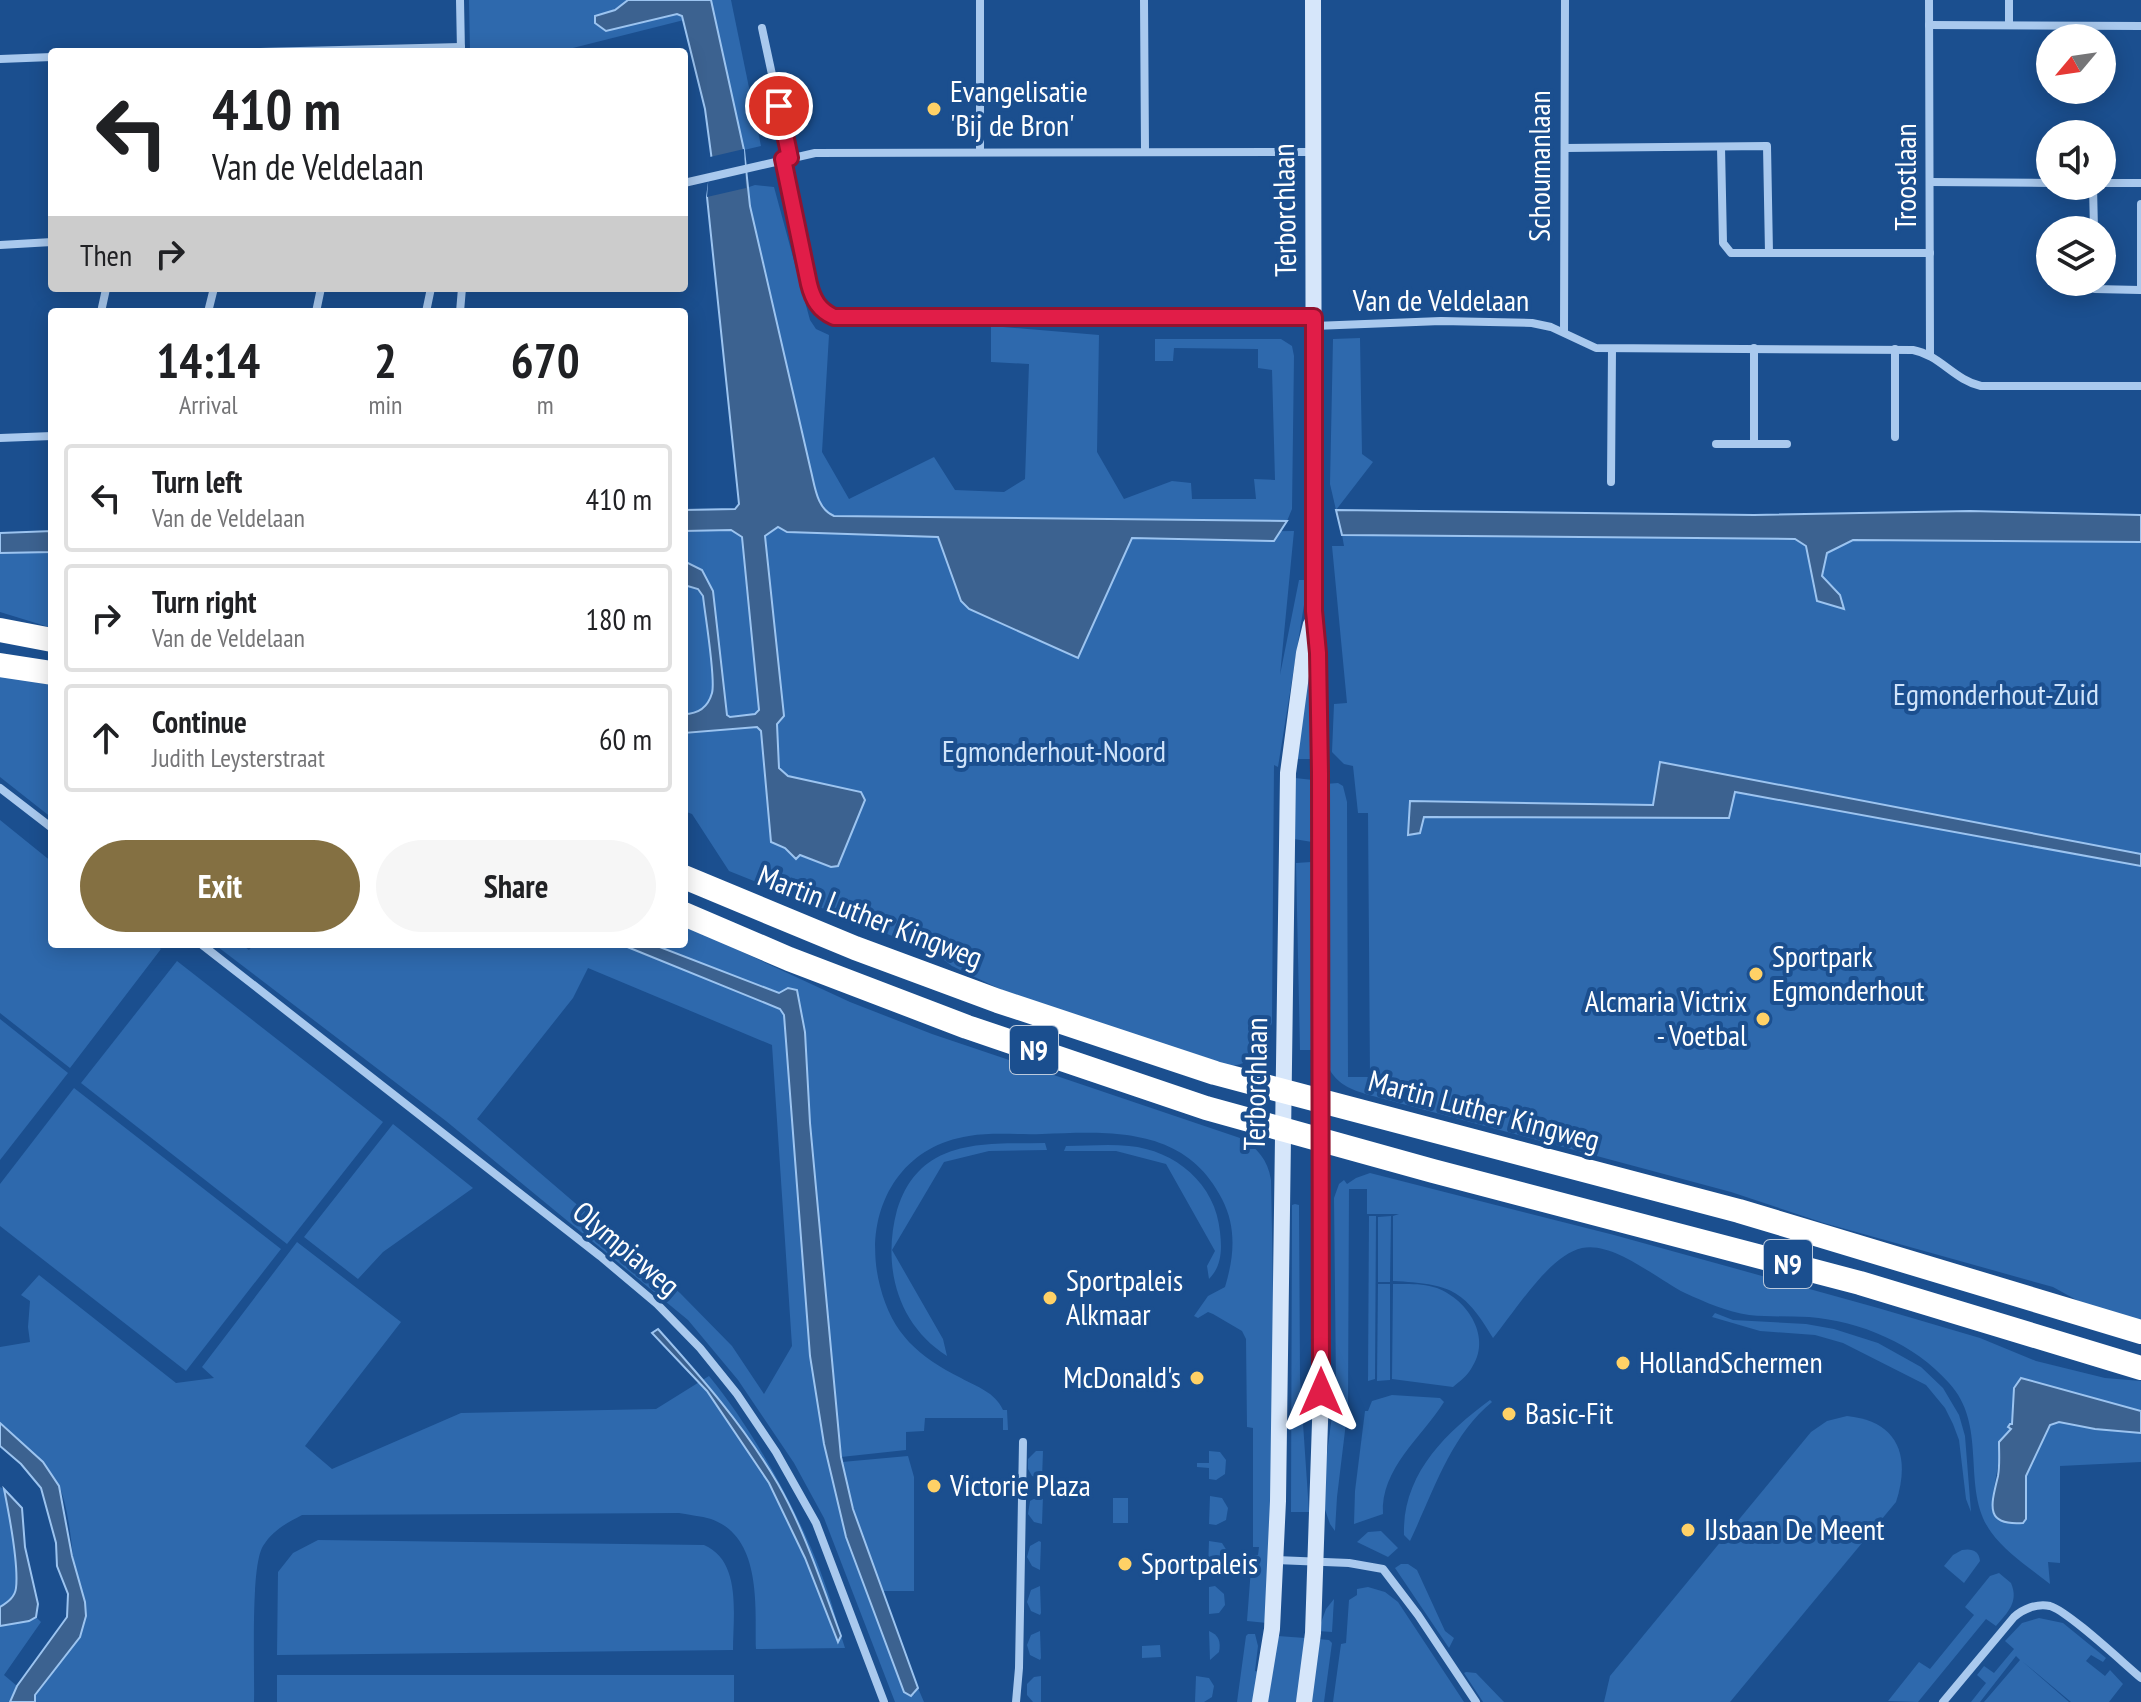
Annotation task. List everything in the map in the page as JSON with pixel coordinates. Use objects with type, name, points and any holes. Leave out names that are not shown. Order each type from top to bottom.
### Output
[{"type":"highway","points":[[0,630],[48,639]]},
{"type":"highway","points":[[0,665],[48,672]]},
{"type":"highway","name":"Martin Luther Kingweg","points":[[693,871],[757,908],[998,1001],[1190,1065],[1739,1211],[2141,1332]]},
{"type":"highway","name":"N9","points":[[688,916],[789,959],[967,1027],[1206,1108],[1860,1283],[2141,1368]]},
{"type":"street","points":[[460,0],[461,48]]},
{"type":"street","points":[[980,0],[980,151]]},
{"type":"street","points":[[1144,0],[1145,150]]},
{"type":"street","name":"Terborchlaan","points":[[1304,1702],[1313,1633],[1321,1392],[1320,773],[1318,653],[1314,611],[1311,152],[1313,0]]},
{"type":"street","name":"Schoumanlaan","points":[[1564,332],[1565,0]]},
{"type":"street","name":"Troostlaan","points":[[1929,0],[1930,354]]},
{"type":"street","points":[[2009,0],[2009,25]]},
{"type":"street","points":[[1929,25],[2141,26]]},
{"type":"street","name":"Van de Veldelaan","points":[[762,28],[812,295],[824,312],[834,317],[1510,322],[1540,324],[1590,346],[1612,349],[1895,349],[1930,354]]},
{"type":"street","points":[[0,59],[48,57]]},
{"type":"street","points":[[1565,148],[1767,146],[1769,253]]},
{"type":"street","points":[[1721,147],[1723,243],[1731,253],[1930,253]]},
{"type":"street","points":[[688,182],[815,153],[1311,152]]},
{"type":"street","points":[[1930,182],[2036,183]]},
{"type":"street","points":[[2116,183],[2141,183]]},
{"type":"street","points":[[2116,289],[2140,290],[2141,204]]},
{"type":"street","points":[[0,245],[48,242]]},
{"type":"street","points":[[1754,348],[1754,444]]},
{"type":"street","points":[[1611,482],[1612,349]]},
{"type":"street","points":[[1895,349],[1895,437]]},
{"type":"street","points":[[1930,354],[1956,376],[1981,386],[2141,386]]},
{"type":"street","points":[[0,438],[48,436]]},
{"type":"street","points":[[1716,444],[1787,444]]},
{"type":"street","name":"Terborchlaan","points":[[1260,1702],[1272,1629],[1281,1395],[1288,773],[1304,653],[1314,611]]},
{"type":"street","points":[[0,788],[48,825]]},
{"type":"street","name":"Olympiaweg","points":[[206,948],[600,1256],[657,1304],[692,1340],[737,1394],[798,1488],[827,1549],[884,1702]]},
{"type":"street","points":[[1016,1702],[1023,1442]]},
{"type":"street","points":[[1276,1560],[1367,1565],[1387,1573],[1476,1702]]},
{"type":"street","points":[[1943,1702],[2014,1617],[2023,1610],[2042,1605],[2061,1612],[2141,1678]]},
{"type":"green space","points":[[469,0],[628,0],[607,14],[606,31],[678,14],[684,20],[573,48],[470,48]]},
{"type":"green space","points":[[711,0],[731,0],[761,146],[744,150]]},
{"type":"green space","points":[[755,185],[774,187],[810,320],[816,329],[829,335],[822,452],[849,499],[934,457],[955,490],[1004,492],[1025,479],[1029,364],[991,362],[991,326],[1099,335],[1097,452],[1124,499],[1172,481],[1191,483],[1192,499],[1256,499],[1254,479],[1275,480],[1272,370],[1258,368],[1258,349],[1174,348],[1173,361],[1155,361],[1155,339],[1281,339],[1292,346],[1294,356],[1292,509],[1287,521],[834,516],[820,502],[814,484],[746,188]]},
{"type":"green space","points":[[1360,338],[1362,454],[1373,462],[1336,510],[1330,484],[1333,339]]},
{"type":"green space","name":"Egmonderhout-Noord","points":[[778,527],[787,532],[895,535],[1294,531],[1280,675],[1299,580],[1304,580],[1304,605],[1278,767],[1274,765],[1272,1022],[1267,1038],[1254,1057],[1231,1066],[1010,994],[952,966],[935,953],[729,871],[692,814],[688,812],[688,531],[731,530],[743,537],[764,537]]},
{"type":"green space","name":"Egmonderhout-Zuid","points":[[1342,535],[1795,539],[1807,550],[1832,551],[1853,540],[2141,542],[2141,1321],[2091,1308],[2053,1287],[1824,1223],[1731,1192],[1369,1095],[1340,1082],[1328,1067],[1325,784],[1338,783],[1343,786],[1347,802],[1348,1077],[1370,1077],[1368,813],[1358,813],[1353,766],[1344,764],[1332,752],[1334,704],[1347,703],[1332,546],[1344,546]]},
{"type":"green space","points":[[48,552],[48,627],[0,612],[0,553]]},
{"type":"green space","points":[[1313,646],[1313,759],[1295,759]]},
{"type":"green space","points":[[0,675],[48,684],[48,815],[0,777]]},
{"type":"green space","points":[[1295,778],[1313,780],[1312,842],[1294,839]]},
{"type":"green space","points":[[0,820],[48,859],[48,948],[161,949],[70,1068],[0,1013]]},
{"type":"green space","points":[[1311,862],[1313,1050],[1300,1050],[1296,863]]},
{"type":"green space","points":[[688,927],[850,1002],[932,1034],[1240,1138],[1261,1155],[1271,1180],[1273,1290],[1273,1458],[1267,1623],[1247,1621],[1252,1555],[1258,1555],[1259,1547],[1253,1547],[1253,1428],[1247,1427],[1246,1339],[1242,1331],[1213,1314],[1208,1312],[1198,1318],[1194,1316],[1208,1296],[1225,1287],[1232,1254],[1230,1221],[1222,1199],[1207,1175],[1189,1158],[1168,1146],[1120,1134],[978,1135],[943,1143],[921,1154],[904,1170],[890,1189],[876,1235],[876,1260],[885,1303],[900,1331],[920,1352],[932,1362],[985,1391],[1003,1410],[1007,1410],[1008,1430],[1003,1430],[1003,1418],[925,1418],[924,1431],[906,1432],[906,1450],[841,1457],[810,1123],[805,1032],[799,1007],[779,993],[662,948],[688,948]]},
{"type":"green space","points":[[219,948],[630,948],[780,1009],[784,1015],[810,1356],[824,1444],[846,1537],[914,1695],[918,1688],[924,1702],[895,1702],[824,1518],[794,1463],[738,1380],[688,1320],[446,1121]],"holes":[[[588,968],[772,1045],[792,1346],[764,1394],[732,1346],[680,1293],[477,1119],[573,998]]]},
{"type":"green space","points":[[177,961],[383,1122],[287,1244],[81,1083]]},
{"type":"green space","points":[[0,1019],[68,1073],[0,1160]]},
{"type":"green space","points":[[74,1088],[281,1249],[186,1371],[0,1226],[0,1184]]},
{"type":"green space","points":[[393,1124],[473,1188],[383,1252],[358,1279],[304,1237]]},
{"type":"green space","points":[[1045,1143],[1047,1150],[989,1151],[944,1162],[892,1250],[943,1339],[947,1356],[916,1328],[898,1292],[891,1252],[897,1210],[903,1194],[922,1168],[949,1152],[989,1144]]},
{"type":"green space","points":[[1121,1145],[1146,1149],[1162,1154],[1190,1172],[1211,1199],[1217,1215],[1220,1257],[1209,1279],[1207,1266],[1215,1251],[1166,1164],[1116,1151],[1064,1151],[1066,1146]]},
{"type":"green space","points":[[1370,1173],[1614,1235],[1878,1308],[1980,1338],[2036,1361],[2105,1378],[2141,1381],[2141,1411],[2120,1405],[2013,1413],[2012,1425],[1999,1460],[1992,1499],[1999,1520],[2014,1523],[2025,1521],[2026,1476],[2049,1425],[2059,1422],[2141,1433],[2141,1462],[2060,1466],[2060,1563],[2048,1562],[2050,1584],[2011,1553],[1991,1532],[1977,1497],[1972,1438],[1961,1400],[1935,1369],[1903,1346],[1867,1329],[1828,1319],[1749,1315],[1724,1309],[1685,1293],[1622,1256],[1595,1247],[1582,1248],[1557,1262],[1533,1286],[1493,1338],[1473,1309],[1454,1292],[1429,1284],[1393,1281],[1393,1216],[1399,1214],[1367,1214],[1367,1189],[1349,1189],[1348,1406],[1335,1531],[1323,1504],[1336,1385],[1334,1198],[1339,1184],[1344,1180],[1347,1184]]},
{"type":"green space","points":[[1292,1205],[1299,1205],[1300,1379],[1309,1512],[1291,1512]]},
{"type":"green space","points":[[1369,1216],[1376,1216],[1375,1379],[1368,1381]]},
{"type":"green space","points":[[1391,1216],[1390,1282],[1378,1282],[1378,1217]]},
{"type":"green space","points":[[297,1242],[401,1322],[305,1446],[332,1469],[461,1413],[656,1409],[709,1376],[759,1448],[804,1532],[831,1600],[845,1648],[756,1649],[755,1594],[747,1557],[728,1528],[707,1518],[679,1513],[302,1515],[271,1536],[259,1558],[255,1597],[254,1702],[35,1702],[35,1696],[80,1637],[70,1533],[62,1495],[45,1465],[0,1423],[0,1347],[30,1342],[30,1301],[21,1295],[39,1275],[176,1383],[214,1378],[202,1367]]},
{"type":"green space","points":[[1378,1284],[1390,1284],[1390,1380],[1377,1381]]},
{"type":"green space","points":[[1393,1284],[1437,1288],[1458,1301],[1474,1321],[1479,1345],[1477,1357],[1467,1374],[1453,1387],[1392,1379]]},
{"type":"green space","points":[[1715,1313],[1733,1320],[1806,1324],[1834,1329],[1878,1343],[1921,1367],[1943,1388],[1959,1415],[1965,1436],[1971,1512],[1966,1499],[1959,1440],[1945,1408],[1926,1385],[1843,1343],[1815,1335],[1760,1331],[1712,1317]]},
{"type":"green space","points":[[1392,1395],[1440,1398],[1444,1402],[1395,1468],[1388,1482],[1383,1514],[1354,1524],[1365,1411],[1368,1411],[1372,1401]]},
{"type":"green space","points":[[1490,1400],[1492,1402],[1477,1416],[1454,1448],[1410,1541],[1404,1535],[1405,1513],[1418,1475],[1442,1441]]},
{"type":"green space","points":[[1847,1416],[1878,1425],[1889,1433],[1896,1444],[1902,1470],[1896,1502],[1730,1702],[1604,1702],[1610,1676],[1811,1432],[1827,1421]]},
{"type":"green space","points":[[1036,1451],[1043,1451],[1042,1479],[1032,1476],[1028,1469],[1028,1459]]},
{"type":"green space","points":[[1209,1451],[1220,1452],[1226,1460],[1225,1474],[1216,1480],[1209,1479],[1209,1468],[1197,1467],[1197,1463],[1209,1463]]},
{"type":"green space","points":[[908,1456],[914,1477],[914,1591],[882,1591],[853,1509],[842,1462]]},
{"type":"green space","points":[[0,1487],[4,1489],[17,1578],[14,1594],[0,1607]]},
{"type":"green space","points":[[1043,1496],[1042,1524],[1034,1522],[1028,1514],[1030,1501]]},
{"type":"green space","points":[[1210,1496],[1222,1498],[1228,1508],[1226,1520],[1216,1525],[1209,1524]]},
{"type":"green space","points":[[1113,1498],[1128,1498],[1128,1523],[1113,1523]]},
{"type":"green space","points":[[1381,1531],[1398,1548],[1388,1557],[1357,1542],[1368,1532]]},
{"type":"green space","points":[[318,1540],[704,1545],[725,1563],[730,1576],[734,1606],[733,1650],[277,1655],[278,1572],[293,1553]]},
{"type":"green space","points":[[1039,1541],[1040,1570],[1032,1566],[1027,1557],[1030,1546]]},
{"type":"green space","points":[[1209,1541],[1222,1543],[1227,1551],[1225,1565],[1215,1570],[1208,1569]]},
{"type":"green space","points":[[1962,1550],[1974,1551],[1980,1561],[1964,1583],[1944,1566]]},
{"type":"green space","points":[[1408,1564],[1417,1570],[1445,1631],[1454,1638],[1449,1648],[1395,1568]]},
{"type":"green space","points":[[1999,1573],[2011,1583],[2014,1596],[2011,1606],[1996,1626],[1986,1619],[1918,1702],[1888,1701],[1919,1662],[1930,1669],[1974,1615],[1965,1607],[1990,1576]]},
{"type":"green space","points":[[1040,1586],[1040,1615],[1031,1611],[1027,1602],[1031,1590]]},
{"type":"green space","points":[[1215,1586],[1224,1594],[1225,1605],[1219,1613],[1209,1614],[1209,1587]]},
{"type":"green space","points":[[1368,1587],[1385,1592],[1398,1602],[1464,1702],[1333,1702],[1341,1644],[1346,1643],[1349,1600],[1357,1595],[1357,1589]]},
{"type":"green space","points":[[1334,1599],[1332,1632],[1318,1631],[1326,1609]]},
{"type":"green space","points":[[36,1617],[41,1622],[4,1675],[17,1686],[10,1702],[0,1702],[0,1626]]},
{"type":"green space","points":[[2039,1618],[2063,1623],[2106,1658],[2103,1662],[2091,1655],[2086,1661],[2105,1676],[2110,1670],[2123,1684],[2109,1702],[2071,1702],[2022,1661],[2069,1702],[1984,1702],[2020,1660],[2016,1656],[1980,1702],[1971,1702],[1986,1683],[1977,1675],[1984,1666],[1994,1673],[2014,1649],[2005,1641],[2022,1623]]},
{"type":"green space","points":[[1040,1631],[1040,1660],[1030,1655],[1027,1645],[1031,1635]]},
{"type":"green space","points":[[1209,1631],[1217,1637],[1220,1645],[1219,1652],[1210,1660]]},
{"type":"green space","points":[[1255,1634],[1258,1646],[1255,1671],[1260,1672],[1255,1702],[1237,1702],[1246,1636]]},
{"type":"green space","points":[[1278,1636],[1305,1638],[1297,1702],[1267,1702]]},
{"type":"green space","points":[[1318,1639],[1332,1643],[1324,1702],[1309,1702]]},
{"type":"green space","points":[[1160,1645],[1161,1657],[1142,1658],[1142,1646]]},
{"type":"green space","points":[[1466,1672],[1476,1673],[1504,1702],[1483,1702]]},
{"type":"green space","points":[[277,1675],[734,1675],[734,1702],[277,1702]]},
{"type":"green space","points":[[1041,1676],[1041,1702],[1033,1702],[1027,1695],[1027,1684],[1034,1677]]},
{"type":"green space","points":[[1196,1676],[1209,1678],[1214,1686],[1212,1697],[1204,1702],[1195,1702]]},
{"type":"shaded area","points":[[628,0],[711,0],[744,150],[750,206],[816,490],[820,503],[828,513],[834,516],[1287,521],[1274,541],[1132,538],[1078,658],[969,609],[961,601],[938,537],[787,532],[778,527],[765,536],[784,716],[777,724],[779,768],[788,776],[861,792],[865,800],[838,866],[831,867],[800,855],[796,859],[785,848],[771,842],[761,731],[757,727],[688,733],[688,714],[705,706],[713,686],[703,596],[698,589],[688,586],[688,563],[702,570],[713,591],[727,715],[755,714],[759,710],[742,537],[731,530],[688,531],[688,510],[735,509],[739,504],[707,197],[712,161],[705,109],[682,16],[677,14],[606,31],[595,23],[595,16],[615,10]]},
{"type":"shaded area","points":[[1336,510],[1754,515],[1970,511],[2141,515],[2141,542],[1853,540],[1827,553],[1822,576],[1840,595],[1844,609],[1817,601],[1806,546],[1795,539],[1342,535]]},
{"type":"shaded area","points":[[48,531],[48,552],[0,553],[0,533]]},
{"type":"shaded area","points":[[1660,762],[2141,854],[2141,866],[1735,792],[1729,818],[1424,817],[1420,833],[1408,835],[1410,801],[1653,805]]},
{"type":"shaded area","points":[[630,948],[662,948],[779,993],[788,988],[797,990],[805,1032],[810,1123],[841,1457],[853,1509],[918,1688],[911,1696],[904,1692],[846,1537],[824,1444],[810,1356],[784,1015],[780,1009]]},
{"type":"shaded area","points":[[658,1329],[737,1423],[778,1484],[812,1558],[841,1636],[838,1642],[805,1558],[769,1483],[707,1391],[652,1333]]},
{"type":"shaded area","points":[[2021,1378],[2141,1411],[2141,1433],[2059,1422],[2050,1425],[2026,1476],[2026,1519],[2023,1523],[2010,1523],[1996,1517],[1993,1496],[1999,1472],[1999,1442],[2011,1429],[2008,1427],[2012,1424],[2014,1388]]},
{"type":"shaded area","points":[[0,1423],[43,1462],[59,1486],[72,1556],[85,1602],[86,1616],[80,1637],[35,1695],[35,1702],[10,1702],[17,1686],[67,1617],[68,1594],[57,1566],[56,1543],[41,1488],[21,1464],[0,1446]]},
{"type":"shaded area","points":[[4,1489],[22,1508],[25,1547],[38,1604],[36,1617],[0,1626],[0,1607],[14,1594],[17,1578]]},
{"type":"pier","points":[[744,149],[746,188],[707,197],[710,157]]},
{"type":"place","name":"Evangelisatie 'Bij de Bron'","points":[[934,109]]},
{"type":"place","name":"Sportpark Egmonderhout","points":[[1756,974]]},
{"type":"place","name":"Alcmaria Victrix - Voetbal","points":[[1763,1019]]},
{"type":"place","name":"Sportpaleis Alkmaar","points":[[1050,1298]]},
{"type":"place","name":"HollandSchermen","points":[[1623,1363]]},
{"type":"place","name":"McDonald's","points":[[1197,1378]]},
{"type":"place","name":"Basic-Fit","points":[[1509,1414]]},
{"type":"place","name":"Victorie Plaza","points":[[934,1486]]},
{"type":"place","name":"IJsbaan De Meent","points":[[1688,1530]]},
{"type":"place","name":"Sportpaleis","points":[[1125,1564]]},
{"type":"route","points":[[779,106],[790,158],[783,159],[809,284],[816,304],[834,317],[1314,317],[1314,611],[1318,653],[1320,773],[1321,1392]]}]
